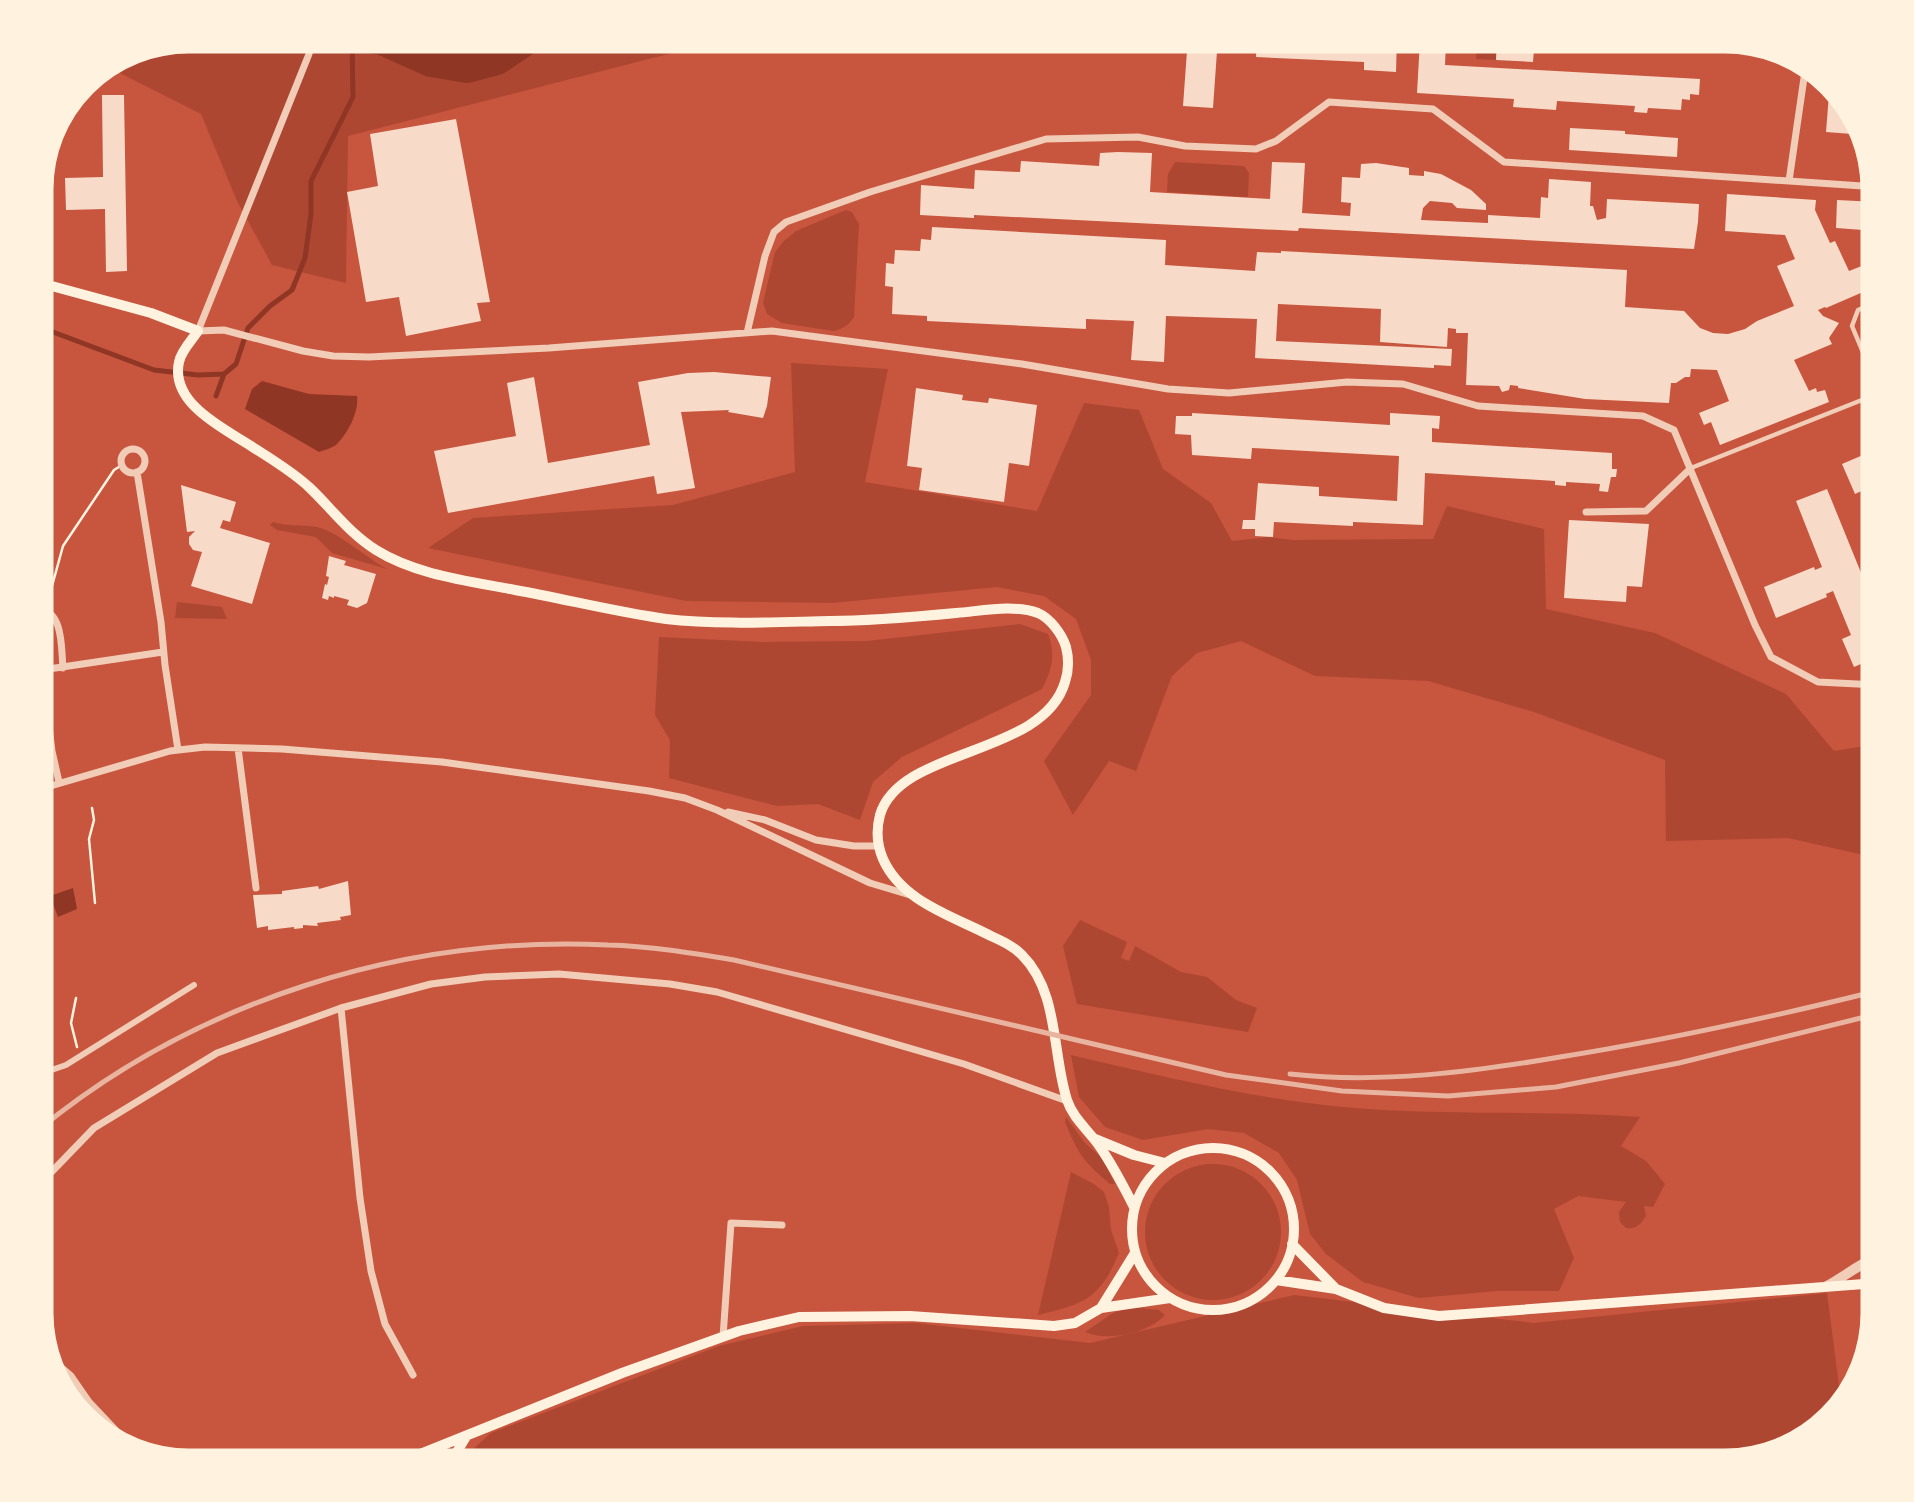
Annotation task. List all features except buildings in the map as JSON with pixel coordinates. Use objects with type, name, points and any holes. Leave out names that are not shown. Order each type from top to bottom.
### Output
[{"type":"main road","points":[[49,285],[172,319],[198,331],[179,362],[179,381],[189,401],[219,426],[292,472],[348,528],[378,551],[424,570],[668,619],[862,621],[1010,608],[1040,614],[1054,626],[1064,641],[1069,660],[1060,696],[1043,715],[1010,736],[920,773],[894,790],[881,813],[877,827],[878,846],[886,865],[911,895],[1017,950],[1038,975],[1046,998],[1067,1101],[1077,1121],[1095,1139],[1114,1168],[1134,1207]]},
{"type":"main road","points":[[1095,1139],[1134,1155],[1165,1163]]},
{"type":"main road","points":[[1205,1148],[1226,1149],[1247,1155],[1265,1166],[1279,1182],[1289,1202],[1294,1222],[1292,1244],[1286,1263],[1276,1280],[1257,1296],[1235,1307],[1210,1310],[1186,1305],[1170,1298],[1155,1286],[1143,1271],[1135,1253],[1131,1230],[1134,1207],[1146,1182],[1165,1163],[1184,1152],[1205,1148]]},
{"type":"main road","points":[[1292,1244],[1336,1289]]},
{"type":"main road","points":[[1101,1308],[1135,1253]]},
{"type":"main road","points":[[1276,1280],[1336,1289],[1384,1308],[1439,1316],[1865,1284]]},
{"type":"main road","points":[[428,1453],[622,1373],[740,1331],[799,1317],[910,1316],[1054,1326],[1075,1322],[1101,1308],[1170,1298]]},
{"type":"main road","points":[[456,1453],[467,1435]]},
{"type":"street","points":[[310,49],[198,331],[223,330],[303,351],[334,356],[388,357],[781,332],[1022,364],[1168,389],[1229,393],[1347,382],[1403,384],[1478,406],[1643,416],[1674,430],[1755,625],[1771,657],[1818,682],[1865,684]]},
{"type":"street","points":[[1789,181],[1804,74]]},
{"type":"street","points":[[747,333],[765,256],[774,232],[786,222],[870,192],[1046,138],[1138,136],[1185,146],[1256,149],[1276,141],[1329,102],[1433,109],[1504,162],[1865,186]]},
{"type":"street","points":[[139,451],[144,457],[144,464],[137,472],[126,471],[122,465],[124,453],[139,451]]},
{"type":"street","points":[[1586,512],[1646,511],[1691,468]]},
{"type":"street","points":[[137,472],[162,622],[174,751]]},
{"type":"street","points":[[49,610],[58,626],[63,668]]},
{"type":"street","points":[[49,669],[163,652]]},
{"type":"street","points":[[49,727],[59,782]]},
{"type":"street","points":[[49,786],[174,751],[205,747],[282,749],[442,762],[685,798],[717,810],[870,883],[911,895]]},
{"type":"street","points":[[238,748],[256,888]]},
{"type":"street","points":[[717,810],[765,820],[816,840],[854,846],[878,846]]},
{"type":"street","points":[[49,1175],[94,1128],[217,1053],[341,1008],[431,984],[485,977],[559,974],[670,984],[717,992],[964,1064],[1067,1101]]},
{"type":"street","points":[[49,1071],[66,1065],[194,985]]},
{"type":"street","points":[[341,1008],[360,1198],[371,1271],[385,1324],[413,1375]]},
{"type":"street","points":[[723,1338],[731,1223],[782,1225]]},
{"type":"street","points":[[1822,1289],[1850,1274],[1865,1262]]},
{"type":"street","points":[[61,1370],[71,1376],[89,1402],[119,1434]]},
{"type":"lane","points":[[1865,307],[1858,310],[1852,326],[1865,357]]},
{"type":"lane","points":[[1691,468],[1865,399]]},
{"type":"path","points":[[49,600],[62,546],[114,470],[122,465]]},
{"type":"path","points":[[92,808],[94,820],[89,839],[94,903]]},
{"type":"path","points":[[76,998],[71,1023],[79,1057]]},
{"type":"shaded area","points":[[180,49],[440,49],[448,53],[458,49],[688,49],[348,136],[346,283],[272,265],[237,201],[201,114],[115,71],[153,54]]},
{"type":"shaded area","points":[[1477,49],[1496,49],[1496,60],[1476,59]]},
{"type":"shaded area","points":[[1175,162],[1244,166],[1249,173],[1248,197],[1167,192],[1168,174]]},
{"type":"shaded area","points":[[846,210],[852,212],[859,224],[852,320],[833,331],[782,323],[767,314],[763,303],[775,252],[796,231]]},
{"type":"shaded area","points":[[791,363],[888,369],[865,482],[1037,511],[1084,403],[1139,410],[1163,469],[1211,503],[1232,541],[1269,537],[1293,540],[1433,539],[1447,506],[1544,529],[1546,609],[1655,633],[1786,694],[1834,751],[1865,746],[1865,855],[1788,838],[1666,841],[1665,760],[1534,712],[1428,681],[1315,676],[1241,641],[1197,653],[1172,676],[1136,771],[1109,761],[1073,815],[1044,761],[1091,695],[1091,660],[1076,619],[1044,596],[997,587],[832,603],[686,601],[428,548],[473,518],[673,505],[795,472]]},
{"type":"shaded area","points":[[262,381],[309,394],[357,396],[352,422],[345,435],[336,445],[319,452],[245,409],[252,389]]},
{"type":"shaded area","points":[[273,522],[325,530],[387,569],[332,553],[316,537],[277,530],[270,525]]},
{"type":"shaded area","points":[[177,602],[222,607],[227,619],[175,618]]},
{"type":"shaded area","points":[[1020,624],[1048,634],[1052,662],[1042,689],[902,757],[873,782],[860,820],[818,804],[777,806],[669,778],[670,740],[655,715],[659,637],[763,642],[867,641]]},
{"type":"shaded area","points":[[73,888],[77,909],[58,917],[50,896]]},
{"type":"shaded area","points":[[1080,920],[1127,942],[1121,958],[1129,961],[1135,946],[1181,972],[1207,977],[1236,1000],[1257,1008],[1248,1032],[1077,1004],[1063,946]]},
{"type":"shaded area","points":[[1071,1055],[1240,1092],[1342,1107],[1640,1117],[1621,1146],[1646,1161],[1665,1184],[1653,1207],[1644,1206],[1646,1216],[1633,1228],[1626,1228],[1620,1222],[1619,1212],[1626,1202],[1578,1196],[1554,1209],[1574,1258],[1559,1291],[1497,1291],[1419,1298],[1363,1282],[1326,1254],[1310,1234],[1297,1180],[1279,1153],[1244,1133],[1208,1129],[1143,1140],[1105,1127],[1079,1097]]},
{"type":"shaded area","points":[[1066,1117],[1085,1143],[1102,1158],[1115,1184],[1110,1184],[1083,1157],[1065,1122]]},
{"type":"shaded area","points":[[1213,1164],[1239,1170],[1261,1184],[1275,1206],[1281,1232],[1275,1258],[1261,1280],[1239,1294],[1213,1300],[1187,1294],[1165,1280],[1151,1258],[1145,1232],[1151,1206],[1165,1184],[1187,1170]]},
{"type":"shaded area","points":[[1071,1172],[1104,1192],[1109,1207],[1111,1230],[1119,1253],[1105,1281],[1089,1297],[1079,1303],[1038,1315]]},
{"type":"shaded area","points":[[1827,1293],[1840,1392],[1824,1412],[1795,1434],[1761,1448],[1725,1453],[469,1453],[491,1433],[719,1346],[803,1326],[916,1323],[1090,1343],[1294,1295],[1534,1323]]},
{"type":"shaded area","points":[[1132,1307],[1159,1310],[1165,1315],[1149,1327],[1128,1334],[1105,1336],[1085,1332],[1113,1313]]},
{"type":"shaded area","points":[[449,1447],[452,1448],[448,1453],[438,1453]]},
{"type":"waterway","points":[[49,331],[154,370],[198,375],[224,374],[236,364],[248,328],[270,306],[292,290],[305,258],[311,214],[311,181],[353,97],[352,49]]},
{"type":"waterway","points":[[402,49],[431,62],[467,68],[497,60],[513,49]]},
{"type":"waterway","points":[[216,396],[224,374]]},
{"type":"railway","points":[[49,1122],[99,1085],[164,1046],[233,1012],[305,986],[379,965],[455,952],[531,945],[640,947],[734,960],[1226,1075],[1342,1091],[1448,1096],[1556,1087],[1679,1063],[1865,1017]]},
{"type":"railway","points":[[1290,1074],[1391,1077],[1493,1067],[1680,1036],[1865,994]]}]
